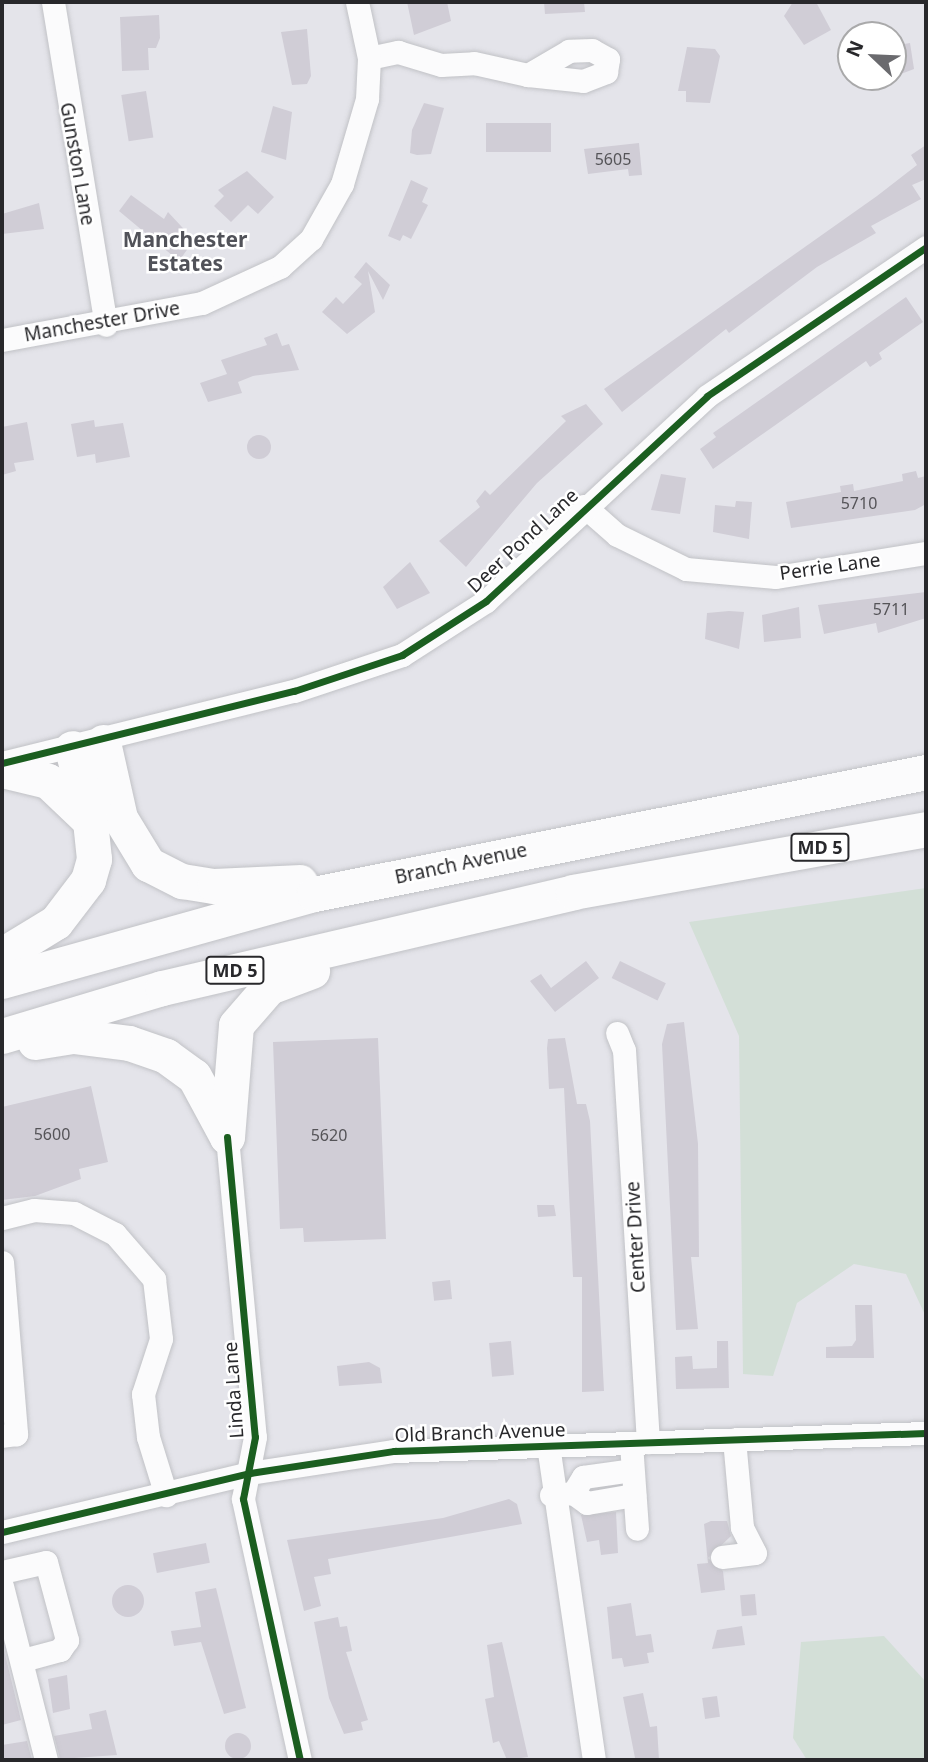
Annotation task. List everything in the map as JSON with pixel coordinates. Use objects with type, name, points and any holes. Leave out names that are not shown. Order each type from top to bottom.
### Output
[{"type":"highway","points":[[2,955],[56,922],[83,888],[94,859],[88,745]]},
{"type":"highway","points":[[88,745],[133,846],[163,874],[215,886],[446,868]]},
{"type":"highway","points":[[2,771],[48,781],[90,822]]},
{"type":"highway","name":"Branch Avenue","points":[[2,981],[314,894],[926,772]]},
{"type":"highway","name":"MD 5","points":[[2,1036],[162,988],[471,915],[713,865],[926,829]]},
{"type":"highway","points":[[713,865],[926,847]]},
{"type":"highway","points":[[227,1137],[230,1047],[248,1004],[269,987],[471,915]]},
{"type":"highway","points":[[2,1049],[73,1036],[129,1043],[166,1056],[194,1076],[227,1137]]},
{"type":"street","name":"Gunston Lane","points":[[52,2],[106,325]]},
{"type":"street","name":"Manchester Drive","points":[[2,340],[106,325],[249,285],[311,239],[327,217],[358,138],[369,58],[357,2]]},
{"type":"street","points":[[369,58],[398,52],[441,65],[474,63],[528,75]]},
{"type":"street","name":"Deer Pond Lane","points":[[2,763],[88,745],[402,655],[486,601],[584,506],[707,396],[926,247]]},
{"type":"street","name":"Perrie Lane","points":[[584,506],[617,535],[686,569],[776,577],[926,553]]},
{"type":"street","name":"Center Drive","points":[[617,1033],[624,1050],[639,1443],[632,1470],[637,1529]]},
{"type":"street","name":"Linda Lane","points":[[227,1137],[255,1437],[243,1499],[300,1760]]},
{"type":"street","points":[[2,1218],[34,1210],[74,1213],[115,1234],[153,1279],[161,1339],[143,1394],[148,1437],[166,1495]]},
{"type":"street","points":[[2,1262],[16,1434],[2,1436]]},
{"type":"street","name":"Old Branch Avenue","points":[[2,1532],[250,1473],[394,1451],[926,1433]]},
{"type":"street","points":[[722,1557],[755,1553],[742,1527],[734,1439]]},
{"type":"street","points":[[548,1445],[562,1494],[594,1760]]},
{"type":"street","points":[[562,1494],[583,1478],[632,1470]]},
{"type":"street","points":[[562,1494],[587,1503],[634,1495]]},
{"type":"street","points":[[2,1572],[46,1562],[67,1640],[60,1650],[22,1660]]},
{"type":"street","points":[[2,1586],[46,1760]]},
{"type":"shaded area","points":[[926,888],[926,1317],[906,1274],[854,1264],[797,1303],[773,1376],[743,1374],[739,1036],[689,922]]},
{"type":"shaded area","points":[[884,1636],[926,1682],[926,1760],[807,1760],[793,1738],[801,1642]]},
{"type":"building","points":[[407,2],[447,2],[451,21],[414,35]]},
{"type":"building","points":[[544,2],[584,2],[585,12],[545,14]]},
{"type":"building","points":[[793,2],[816,2],[831,30],[804,45],[784,16]]},
{"type":"building","points":[[159,15],[160,38],[156,48],[148,48],[149,70],[122,71],[120,17]]},
{"type":"building","points":[[307,29],[311,76],[307,84],[292,85],[281,32]]},
{"type":"building","points":[[910,43],[914,69],[907,72],[907,44]]},
{"type":"building","points":[[687,47],[715,49],[720,56],[710,103],[686,102],[686,91],[678,91]]},
{"type":"building","points":[[146,91],[153,137],[129,141],[121,95]]},
{"type":"building","points":[[424,103],[444,108],[431,154],[417,155],[410,153],[412,130]]},
{"type":"building","points":[[273,106],[292,112],[286,160],[261,152]]},
{"type":"building","points":[[486,123],[551,123],[551,152],[486,152]]},
{"type":"building","points":[[639,143],[642,175],[629,176],[628,169],[588,174],[584,149]]},
{"type":"building","points":[[926,145],[926,179],[912,185],[921,199],[871,226],[876,233],[817,267],[729,333],[726,329],[622,412],[604,389],[877,196],[917,165],[911,155]]},
{"type":"building","points":[[247,171],[274,197],[258,214],[248,205],[231,222],[214,206],[224,196],[218,190]]},
{"type":"building","points":[[411,180],[428,188],[422,202],[428,205],[411,239],[403,235],[400,241],[388,236]]},
{"type":"building","points":[[131,195],[164,219],[168,212],[194,240],[179,261],[119,211]]},
{"type":"building","points":[[39,203],[44,229],[2,234],[2,214]]},
{"type":"building","points":[[366,262],[390,285],[383,300],[368,271],[375,312],[347,334],[322,312],[336,297],[343,304],[362,284],[354,277]]},
{"type":"building","points":[[906,297],[923,322],[879,353],[882,359],[870,367],[866,361],[713,469],[700,449],[716,437],[713,433]]},
{"type":"building","points":[[277,333],[282,346],[289,344],[299,370],[253,376],[238,382],[242,393],[208,402],[200,383],[227,374],[221,360],[267,345],[264,338]]},
{"type":"building","points":[[586,404],[603,424],[537,483],[466,567],[439,541],[480,507],[476,501],[485,490],[490,495],[566,421],[561,416]]},
{"type":"building","points":[[94,420],[95,427],[123,423],[130,457],[96,463],[95,454],[77,457],[71,424]]},
{"type":"building","points":[[27,422],[34,460],[14,463],[16,471],[2,475],[2,427]]},
{"type":"building","points":[[259,435],[268,438],[271,447],[268,456],[259,459],[250,456],[247,447],[250,438]]},
{"type":"building","points":[[916,471],[918,478],[926,476],[926,504],[915,510],[791,528],[786,502],[841,492],[840,486],[853,484],[854,491],[903,481],[902,474]]},
{"type":"building","points":[[661,474],[686,478],[680,514],[651,510]]},
{"type":"building","points":[[736,501],[752,502],[749,539],[713,532],[715,505],[735,507]]},
{"type":"building","points":[[410,562],[430,593],[397,609],[383,587]]},
{"type":"building","points":[[926,592],[926,618],[878,633],[876,623],[824,634],[818,605]]},
{"type":"building","points":[[799,607],[801,638],[764,642],[762,615]]},
{"type":"building","points":[[744,612],[739,649],[705,639],[707,613]]},
{"type":"building","points":[[586,961],[599,978],[555,1012],[530,981],[541,974],[551,988]]},
{"type":"building","points":[[620,961],[666,983],[658,1000],[612,978]]},
{"type":"building","points":[[684,1022],[698,1144],[699,1257],[691,1257],[698,1329],[676,1330],[662,1044],[667,1024]]},
{"type":"building","points":[[378,1038],[386,1239],[304,1242],[303,1228],[280,1229],[273,1042]]},
{"type":"building","points":[[565,1038],[577,1104],[586,1104],[590,1121],[604,1391],[582,1392],[582,1277],[573,1277],[564,1088],[549,1089],[547,1048],[548,1039]]},
{"type":"building","points":[[91,1086],[108,1162],[79,1169],[81,1179],[35,1196],[2,1200],[2,1107]]},
{"type":"building","points":[[537,1205],[554,1205],[556,1216],[538,1217]]},
{"type":"building","points":[[450,1280],[452,1299],[434,1301],[432,1282]]},
{"type":"building","points":[[855,1305],[872,1305],[874,1358],[826,1358],[826,1347],[852,1346],[856,1340]]},
{"type":"building","points":[[511,1341],[514,1375],[492,1377],[489,1343]]},
{"type":"building","points":[[717,1341],[728,1341],[729,1388],[676,1389],[675,1357],[692,1356],[693,1369],[717,1368]]},
{"type":"building","points":[[369,1362],[380,1368],[382,1383],[339,1386],[337,1366]]},
{"type":"building","points":[[509,1499],[517,1504],[522,1524],[328,1559],[331,1574],[314,1577],[321,1606],[304,1611],[287,1540],[443,1518]]},
{"type":"building","points":[[616,1512],[618,1553],[601,1555],[599,1540],[587,1542],[581,1515]]},
{"type":"building","points":[[727,1521],[731,1536],[708,1558],[723,1571],[725,1590],[701,1593],[697,1564],[708,1563],[704,1524]]},
{"type":"building","points":[[206,1543],[210,1563],[157,1573],[153,1553]]},
{"type":"building","points":[[128,1585],[139,1590],[144,1601],[139,1612],[128,1617],[117,1612],[112,1601],[117,1590]]},
{"type":"building","points":[[216,1588],[246,1708],[224,1714],[201,1642],[174,1646],[171,1631],[201,1627],[195,1592]]},
{"type":"building","points":[[755,1594],[757,1615],[742,1616],[740,1595]]},
{"type":"building","points":[[631,1603],[636,1636],[651,1634],[654,1652],[647,1653],[649,1663],[624,1667],[622,1658],[612,1659],[607,1607]]},
{"type":"building","points":[[338,1617],[340,1627],[347,1626],[352,1651],[346,1652],[368,1720],[361,1722],[363,1730],[344,1734],[329,1698],[314,1622]]},
{"type":"building","points":[[742,1626],[745,1645],[712,1649],[717,1630]]},
{"type":"building","points":[[2,1642],[21,1720],[2,1725]]},
{"type":"building","points":[[502,1642],[528,1757],[507,1760],[499,1741],[493,1743],[485,1699],[494,1697],[487,1645]]},
{"type":"building","points":[[67,1675],[70,1709],[53,1713],[48,1679]]},
{"type":"building","points":[[643,1693],[650,1727],[657,1726],[659,1760],[635,1758],[623,1697]]},
{"type":"building","points":[[717,1696],[720,1717],[705,1719],[702,1698]]},
{"type":"building","points":[[106,1710],[117,1755],[60,1759],[54,1736],[92,1729],[89,1714]]},
{"type":"building","points":[[238,1733],[247,1737],[251,1746],[247,1755],[238,1759],[229,1755],[225,1746],[229,1737]]},
{"type":"building","points":[[27,1741],[32,1760],[2,1760],[2,1745]]},
{"type":"cycle path","points":[[2,763],[294,691],[402,655],[486,601],[707,396],[926,247]]},
{"type":"cycle path","points":[[227,1137],[255,1437],[243,1499],[300,1760]]},
{"type":"cycle path","points":[[2,1532],[250,1473],[394,1451],[926,1433]]},
{"type":"district","name":"Manchester Estates","points":[[185,251]]}]
